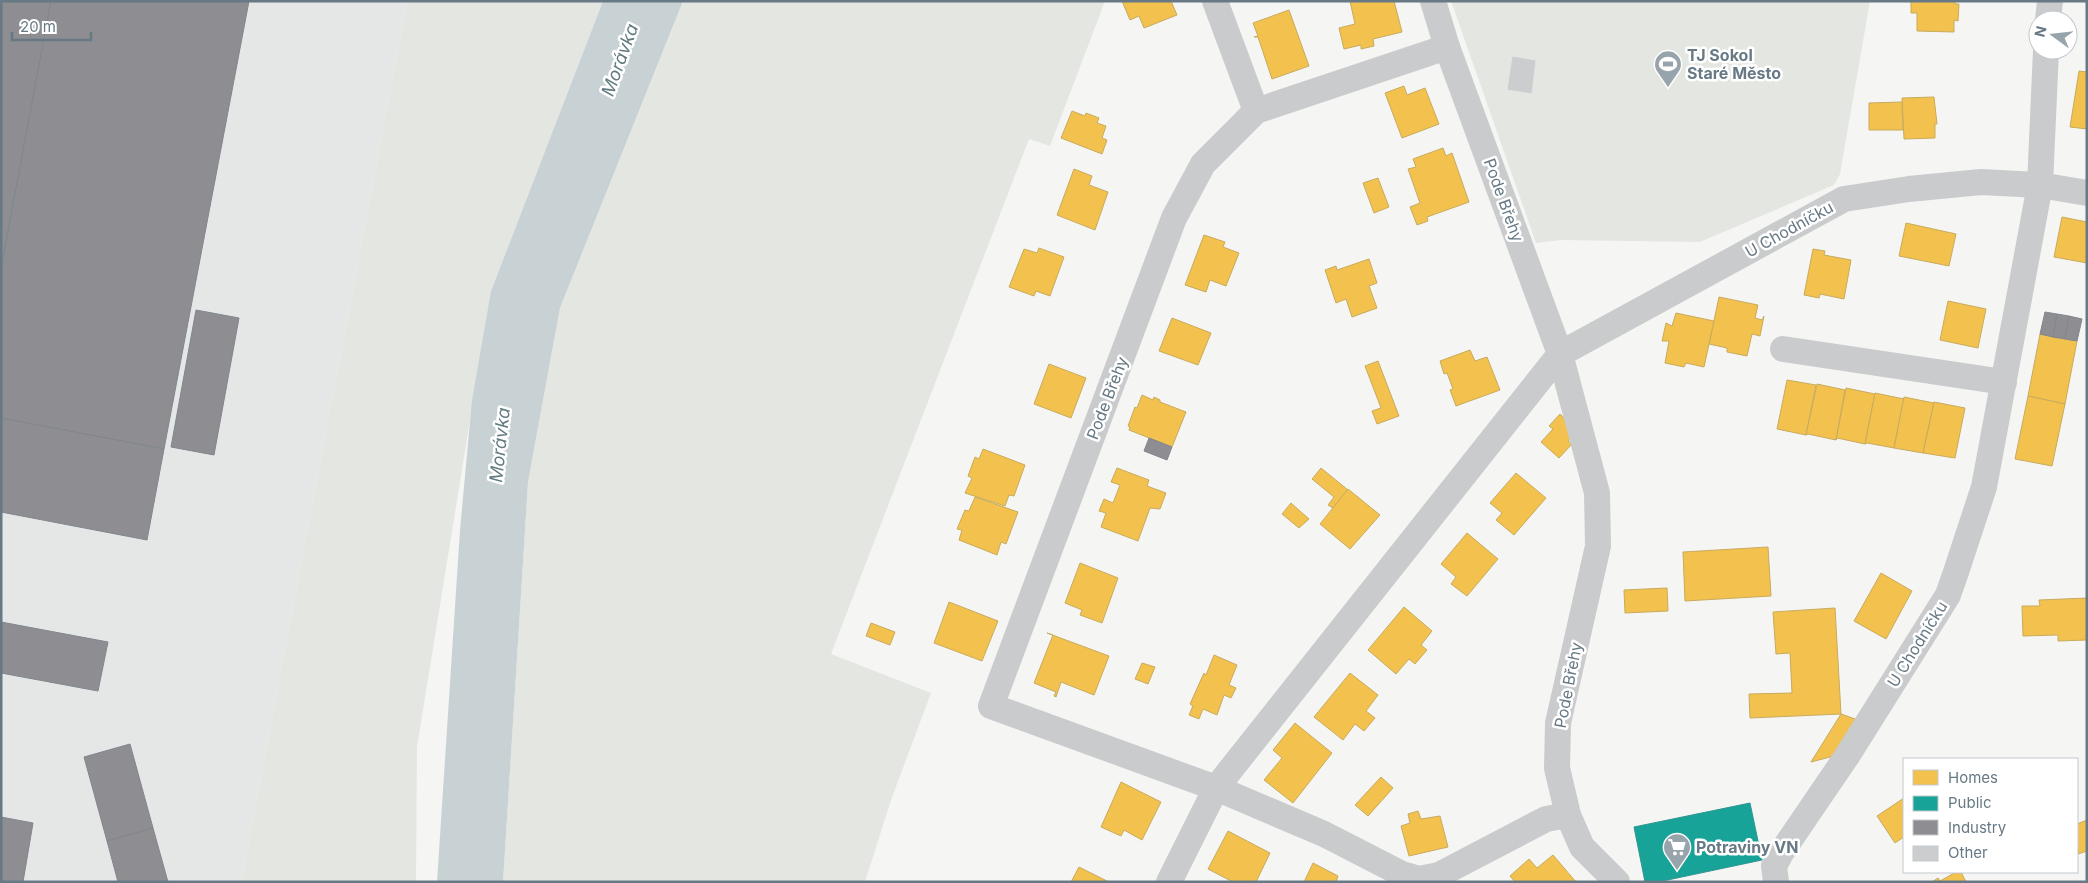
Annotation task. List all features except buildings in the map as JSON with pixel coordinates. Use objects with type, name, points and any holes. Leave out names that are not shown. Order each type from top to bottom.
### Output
[{"type":"street","points":[[1216,1],[1256,111]]},
{"type":"street","name":"Pode Břehy","points":[[1433,1],[1447,46],[1560,354],[1597,493],[1598,546],[1558,723],[1557,768],[1568,816],[1582,847],[1617,882]]},
{"type":"street","name":"Pode Břehy","points":[[1216,788],[991,706],[1174,218],[1203,164],[1256,111],[1447,46]]},
{"type":"street","name":"U Chodníčku","points":[[1776,882],[1774,866],[1780,852],[1847,756],[1948,594],[1984,487],[2040,186],[2046,60]]},
{"type":"street","name":"U Chodníčku","points":[[1560,354],[1844,199],[1909,189],[1981,182],[2040,186],[2087,193]]},
{"type":"street","points":[[1783,349],[2004,382]]},
{"type":"street","points":[[1169,882],[1216,788],[1560,354]]},
{"type":"street","points":[[1216,788],[1324,834],[1402,874],[1420,879],[1439,875],[1546,820],[1568,816]]},
{"type":"shaded area","points":[[1,1],[407,1],[241,882],[1,882]]},
{"type":"shaded area","points":[[407,1],[603,1],[491,291],[417,747],[416,882],[241,882]]},
{"type":"shaded area","points":[[683,1],[1105,1],[1050,146],[1029,139],[831,654],[931,693],[891,800],[865,882],[503,882],[528,482],[560,308]]},
{"type":"shaded area","name":"TJ Sokol Staré Město","points":[[1451,1],[1870,1],[1840,174],[1834,185],[1700,242],[1561,240],[1536,243]]},
{"type":"water","name":"Morávka","points":[[603,1],[683,1],[560,308],[528,482],[503,882],[437,882],[460,530],[472,400],[491,291]]},
{"type":"place","name":"TJ Sokol Staré Město","points":[[1668,88]]},
{"type":"place","name":"Potraviny VN","points":[[1677,871]]}]
